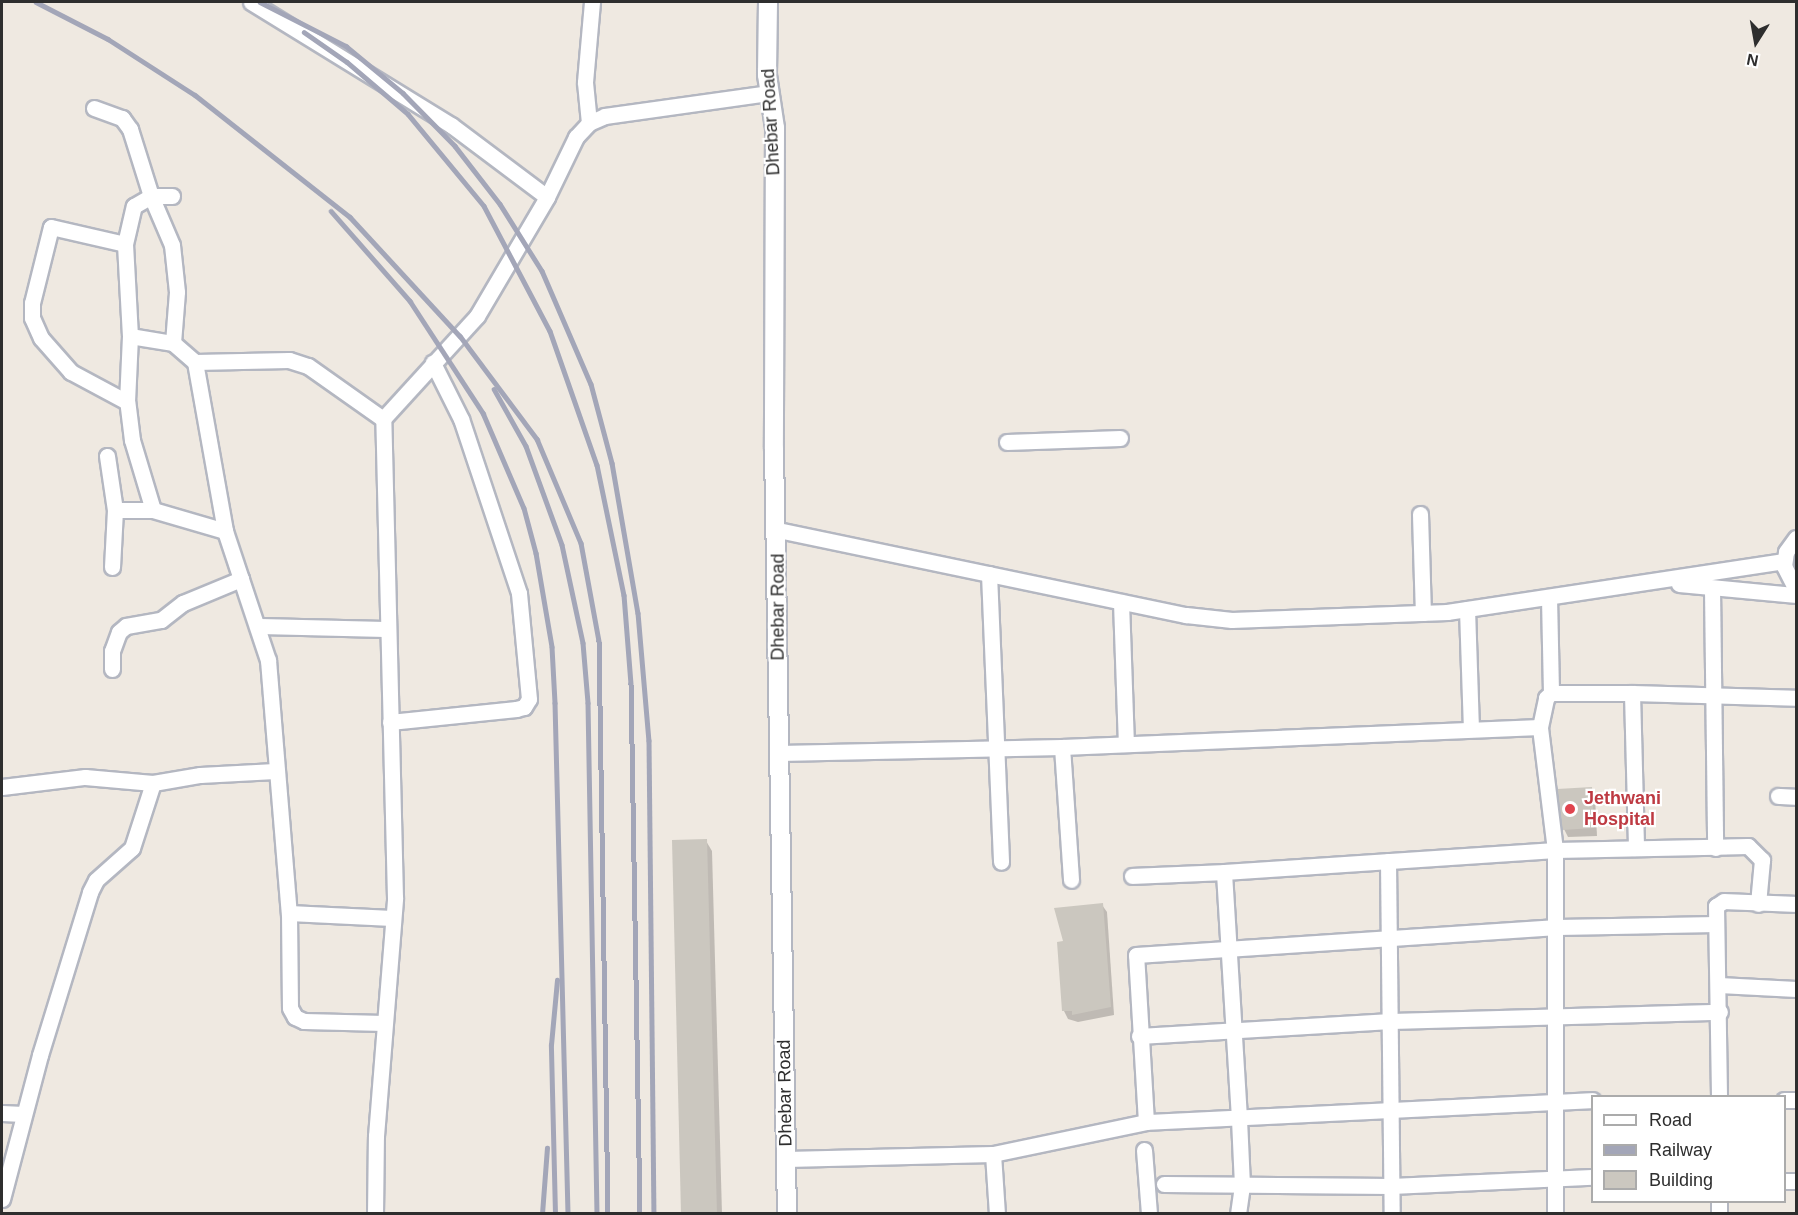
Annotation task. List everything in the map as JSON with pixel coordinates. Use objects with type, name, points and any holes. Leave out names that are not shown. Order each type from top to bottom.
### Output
[{"type":"street","points":[[251,2],[451,125],[547,197]]},
{"type":"street","points":[[589,123],[585,82],[592,2]]},
{"type":"street","name":"Dhebar Road","points":[[768,2],[770,93],[775,128],[774,449],[778,530],[779,753],[787,1214]]},
{"type":"street","points":[[375,1214],[384,1023],[392,918],[384,419],[477,315],[547,197],[576,137],[589,123],[605,116],[770,93]]},
{"type":"street","points":[[94,108],[122,118],[130,129],[151,196],[172,245],[176,265],[173,343]]},
{"type":"street","points":[[153,510],[132,440],[127,402],[130,336],[125,244],[130,213],[151,196],[172,196]]},
{"type":"street","points":[[125,244],[51,227],[36,285],[32,318],[55,358],[71,372],[127,402]]},
{"type":"street","points":[[130,336],[173,343],[195,362],[225,531],[257,626],[272,685],[275,771],[289,913],[290,1008],[295,1017],[304,1021],[384,1023]]},
{"type":"street","points":[[195,362],[289,360],[308,366],[384,419]]},
{"type":"street","points":[[390,722],[516,709],[524,707],[529,699],[519,593],[461,419],[434,363]]},
{"type":"street","points":[[1007,442],[1120,438]]},
{"type":"street","points":[[107,456],[115,510],[112,567]]},
{"type":"street","points":[[115,510],[153,510],[225,531]]},
{"type":"street","points":[[1420,514],[1424,613]]},
{"type":"street","points":[[778,530],[1186,615],[1233,620],[1424,613],[1467,609],[1658,582],[1784,561]]},
{"type":"street","points":[[1797,538],[1784,561],[1788,579],[1797,590]]},
{"type":"street","points":[[989,574],[1001,862]]},
{"type":"street","points":[[112,669],[112,651],[119,632],[126,626],[161,620],[183,603],[241,579]]},
{"type":"street","points":[[1658,582],[1797,595]]},
{"type":"street","points":[[1712,588],[1715,848]]},
{"type":"street","points":[[1549,597],[1551,693]]},
{"type":"street","points":[[1121,602],[1126,744]]},
{"type":"street","points":[[1467,609],[1472,729]]},
{"type":"street","points":[[257,626],[388,629]]},
{"type":"street","points":[[1555,1214],[1557,927],[1555,849],[1540,727],[1546,698],[1551,693],[1632,693],[1797,698]]},
{"type":"street","points":[[1632,693],[1636,848]]},
{"type":"street","points":[[779,753],[1062,747],[1540,727]]},
{"type":"street","points":[[1062,747],[1071,880]]},
{"type":"street","points":[[2,787],[85,777],[153,783],[200,775],[275,771]]},
{"type":"street","points":[[2,1199],[23,1114],[90,892],[96,880],[132,848],[153,783]]},
{"type":"street","points":[[1778,796],[1797,797]]},
{"type":"street","points":[[1132,876],[1224,872],[1555,849],[1748,846],[1757,851],[1762,860],[1758,904]]},
{"type":"street","points":[[1388,861],[1391,939],[1392,1214]]},
{"type":"street","points":[[1224,872],[1242,1185],[1238,1214]]},
{"type":"street","points":[[1719,1095],[1720,1012],[1716,924],[1720,902],[1797,904]]},
{"type":"street","points":[[289,913],[392,918]]},
{"type":"street","points":[[1146,1122],[1139,1036],[1136,955],[1557,927],[1716,924]]},
{"type":"street","points":[[1719,985],[1797,989]]},
{"type":"street","points":[[1139,1036],[1391,1021],[1720,1012]]},
{"type":"street","points":[[786,1159],[993,1154],[1146,1122],[1591,1100]]},
{"type":"street","points":[[2,1113],[23,1114]]},
{"type":"street","points":[[1144,1150],[1149,1214]]},
{"type":"street","points":[[993,1154],[997,1214]]},
{"type":"street","points":[[1164,1184],[1392,1185],[1591,1177]]},
{"type":"building","points":[[1592,787],[1594,828],[1562,830],[1557,789]]},
{"type":"building","points":[[707,839],[717,1214],[681,1214],[672,840]]},
{"type":"building","points":[[1103,903],[1111,1007],[1072,1015],[1072,1011],[1062,1011],[1057,942],[1063,941],[1054,908]]},
{"type":"railway","points":[[36,2],[108,39],[195,95],[350,217],[460,336],[537,439],[581,543],[599,641],[608,1214]]},
{"type":"railway","points":[[260,2],[346,46],[403,93],[455,146],[500,204],[542,271],[591,384],[612,463],[638,613],[649,741],[654,1214]]},
{"type":"railway","points":[[304,32],[347,62],[408,114],[484,206],[550,331],[597,465],[624,595],[631,684],[640,1214]]},
{"type":"railway","points":[[331,211],[410,301],[483,413],[524,508],[536,553],[552,647],[555,703],[568,1214]]},
{"type":"railway","points":[[494,389],[526,446],[562,545],[583,643],[588,703],[597,1214]]},
{"type":"railway","points":[[555,1214],[551,1045],[557,980]]},
{"type":"railway","points":[[542,1214],[547,1148]]},
{"type":"place","name":"Jethwani Hospital","points":[[1570,809]]}]
